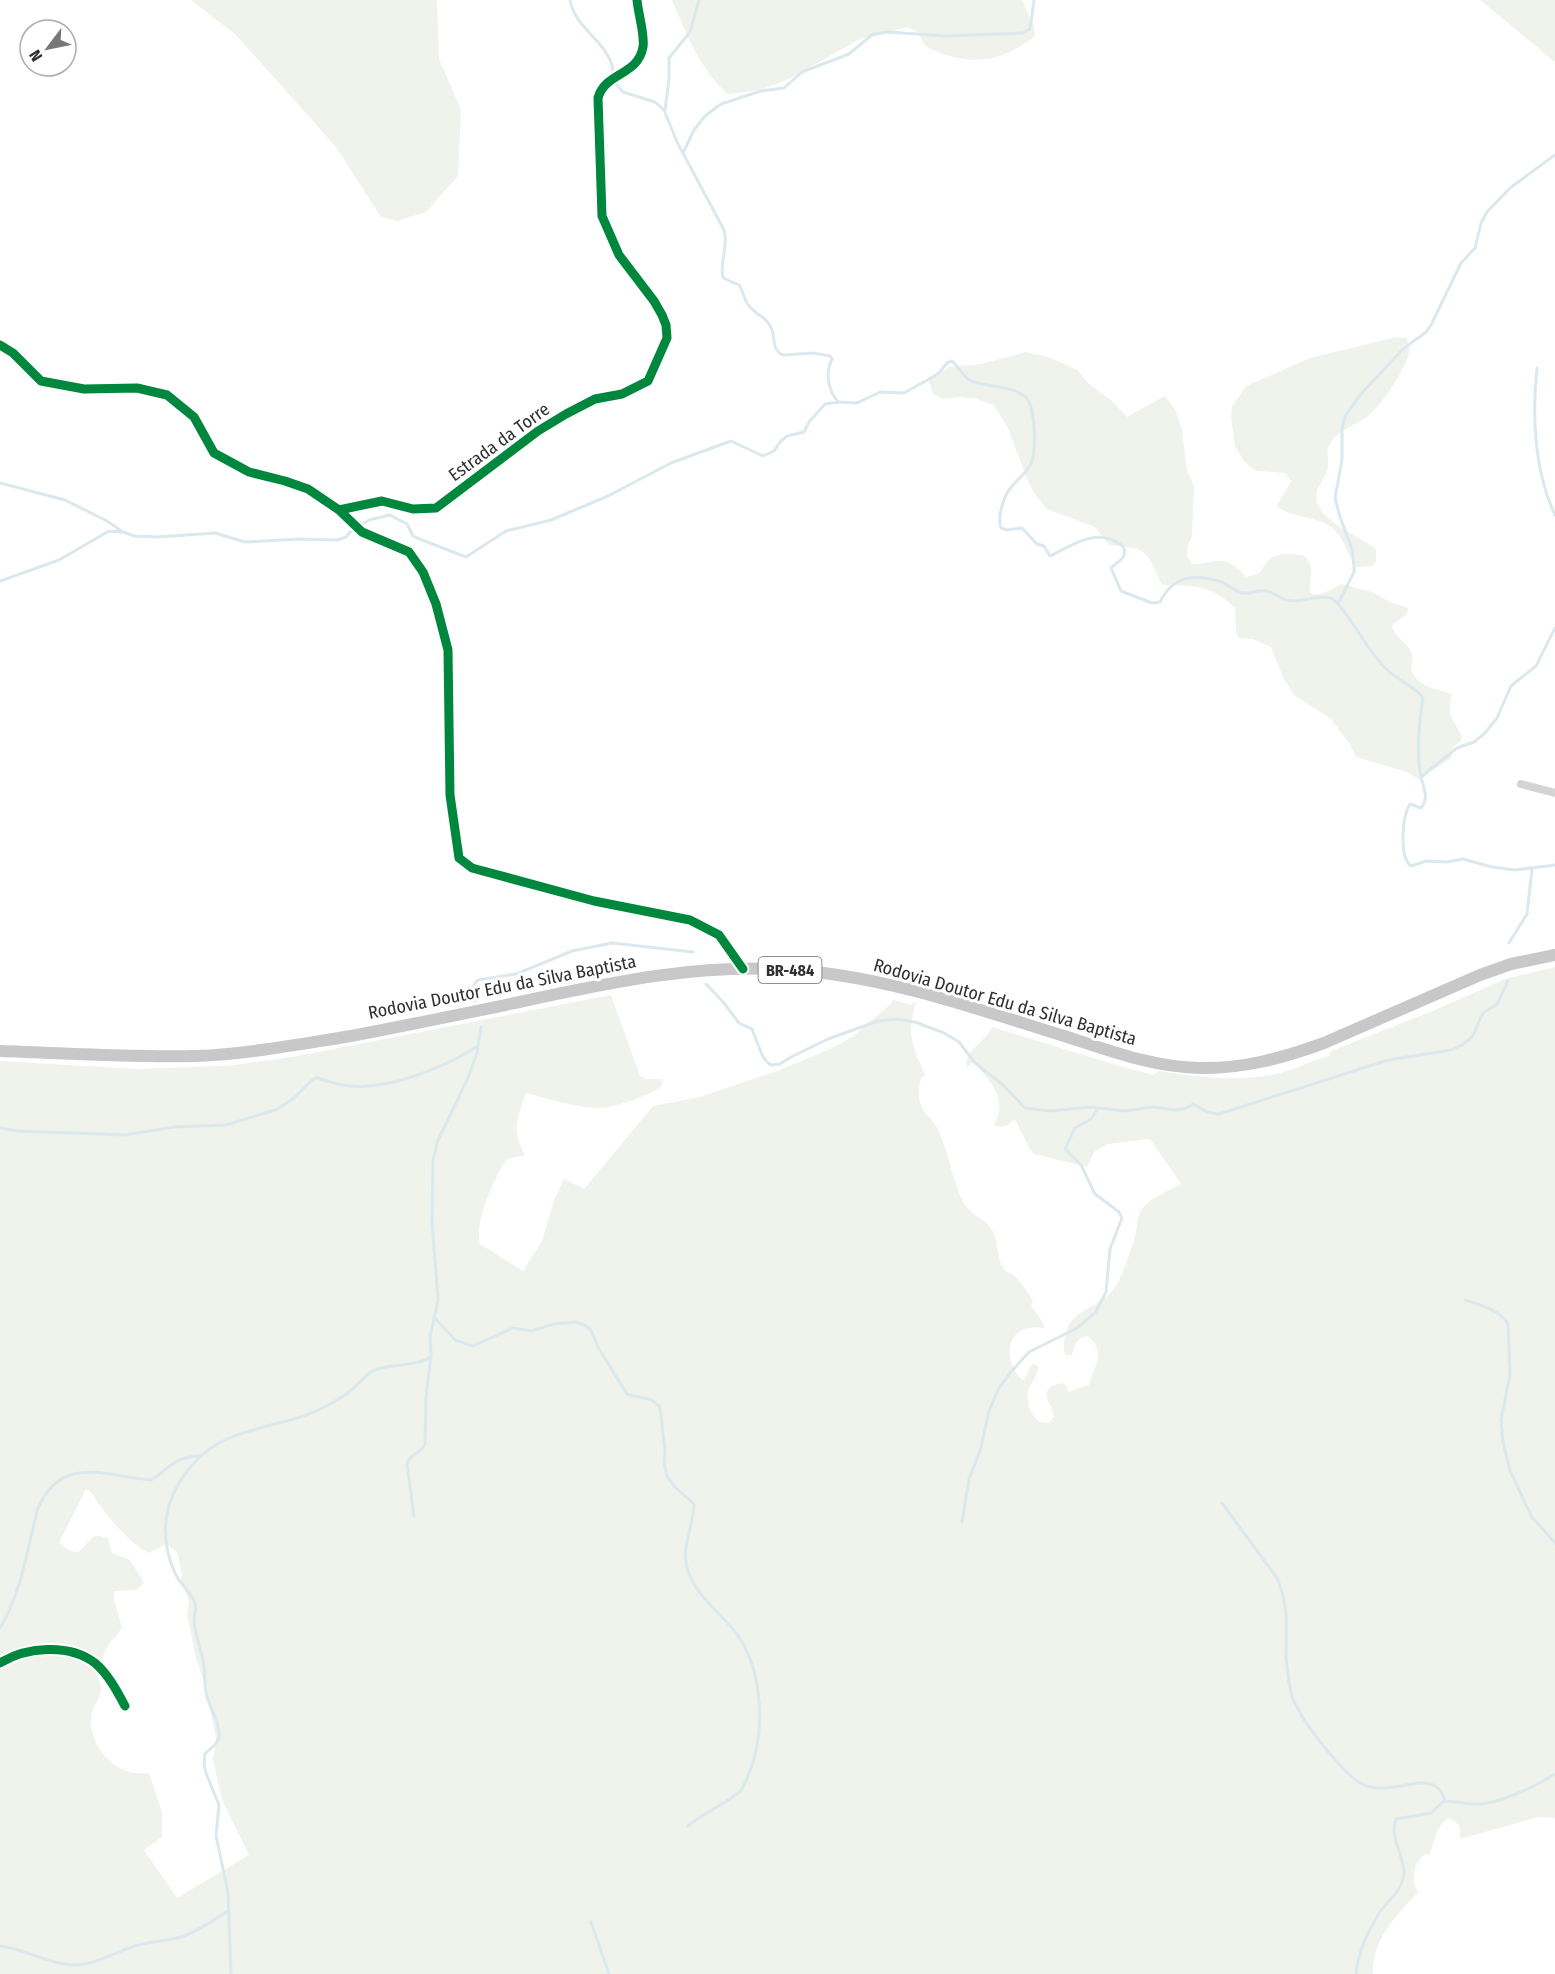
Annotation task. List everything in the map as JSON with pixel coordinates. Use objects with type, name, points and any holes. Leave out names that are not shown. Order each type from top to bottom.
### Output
[{"type":"main road","name":"Rodovia Doutor Edu da Silva Baptista","points":[[0,1051],[137,1056],[237,1053],[352,1035],[640,977],[743,969],[806,971],[895,986],[1141,1060],[1194,1068],[1215,1068],[1242,1066],[1298,1053],[1480,975],[1511,964],[1555,955]]},
{"type":"street","name":"Estrada da Torre","points":[[339,510],[382,501],[413,509],[436,508],[530,437],[566,414],[595,399],[622,394],[648,381],[667,338],[666,326],[654,301],[618,255],[602,216],[598,98],[601,88],[608,81],[631,69],[639,57],[643,46],[637,0]]},
{"type":"street","points":[[0,345],[13,353],[41,381],[84,389],[138,388],[167,395],[194,417],[214,453],[249,472],[309,489],[339,510],[362,532],[409,552],[423,572],[436,604],[448,650],[450,795],[459,858],[472,868],[594,901],[690,920],[719,935],[743,969]]},
{"type":"street","points":[[1521,784],[1555,793]]},
{"type":"street","points":[[0,1663],[35,1649],[72,1653],[94,1663],[112,1683],[125,1706]]},
{"type":"shaded area","points":[[191,0],[437,0],[439,59],[461,110],[458,176],[426,212],[397,221],[381,217],[336,147],[236,35]]},
{"type":"shaded area","points":[[672,0],[1022,0],[1034,26],[1035,36],[1023,45],[997,57],[971,60],[943,54],[929,48],[917,32],[906,27],[874,37],[862,38],[787,80],[759,90],[728,94],[709,74],[688,38]]},
{"type":"shaded area","points":[[1480,0],[1555,0],[1555,62]]},
{"type":"shaded area","points":[[1396,337],[1407,338],[1409,352],[1403,368],[1379,405],[1367,417],[1333,439],[1328,447],[1328,468],[1316,499],[1326,516],[1376,549],[1376,562],[1372,566],[1357,567],[1336,531],[1331,527],[1318,520],[1290,513],[1277,506],[1291,481],[1285,473],[1259,471],[1244,461],[1235,446],[1232,407],[1246,386],[1310,358]]},
{"type":"shaded area","points":[[1026,352],[1051,358],[1077,370],[1088,383],[1112,401],[1127,417],[1165,396],[1176,411],[1182,430],[1187,470],[1194,486],[1192,536],[1188,544],[1187,556],[1192,564],[1226,562],[1232,564],[1246,577],[1260,573],[1268,561],[1277,555],[1303,555],[1308,560],[1311,569],[1310,593],[1322,593],[1342,584],[1372,592],[1390,602],[1408,608],[1407,614],[1393,624],[1392,628],[1410,650],[1411,668],[1417,680],[1427,686],[1452,694],[1450,712],[1462,737],[1460,742],[1453,747],[1451,758],[1427,774],[1421,781],[1407,772],[1356,757],[1351,746],[1331,719],[1294,695],[1283,677],[1271,647],[1253,639],[1239,638],[1236,631],[1235,608],[1226,600],[1210,590],[1162,585],[1153,564],[1144,553],[1131,548],[1109,545],[1095,527],[1047,509],[1027,479],[1008,428],[994,405],[973,398],[942,399],[933,394],[928,379],[949,367],[981,364]]},
{"type":"shaded area","points":[[1555,967],[1555,1818],[1538,1817],[1460,1839],[1460,1829],[1457,1824],[1449,1818],[1444,1821],[1438,1830],[1429,1855],[1425,1854],[1421,1858],[1414,1872],[1414,1882],[1418,1892],[1394,1919],[1381,1939],[1374,1961],[1373,1974],[0,1974],[0,1061],[134,1069],[226,1066],[292,1057],[611,995],[640,1076],[645,1079],[662,1079],[662,1086],[649,1094],[615,1106],[600,1108],[572,1105],[526,1093],[517,1124],[518,1139],[525,1155],[507,1159],[502,1167],[486,1200],[479,1235],[480,1244],[523,1271],[542,1241],[555,1198],[564,1179],[584,1189],[653,1106],[700,1097],[777,1071],[830,1049],[852,1037],[893,1000],[912,1005],[916,1001],[911,1031],[916,1054],[925,1075],[921,1078],[920,1102],[923,1110],[940,1133],[965,1205],[991,1229],[1002,1265],[1024,1287],[1032,1300],[1031,1306],[1044,1324],[1044,1328],[1032,1327],[1022,1330],[1015,1336],[1010,1352],[1011,1362],[1022,1380],[1025,1379],[1030,1367],[1034,1364],[1038,1366],[1029,1389],[1028,1403],[1032,1413],[1039,1421],[1049,1423],[1054,1416],[1047,1391],[1054,1385],[1062,1383],[1067,1386],[1068,1392],[1089,1385],[1098,1359],[1097,1348],[1088,1336],[1077,1342],[1072,1355],[1066,1355],[1064,1352],[1065,1337],[1069,1326],[1082,1312],[1107,1296],[1115,1287],[1128,1258],[1142,1209],[1155,1198],[1181,1184],[1150,1139],[1108,1144],[1094,1152],[1087,1167],[1034,1154],[1016,1121],[1013,1120],[1005,1126],[995,1126],[999,1112],[996,1092],[976,1064],[972,1063],[967,1068],[968,1056],[992,1027],[1153,1075],[1159,1071],[1204,1077],[1251,1078],[1286,1071],[1329,1056],[1331,1051],[1435,1010],[1505,979]],"holes":[[[86,1489],[92,1493],[121,1531],[142,1549],[149,1553],[166,1544],[177,1552],[182,1574],[181,1580],[189,1601],[187,1615],[196,1658],[206,1688],[216,1739],[213,1760],[222,1800],[249,1855],[177,1898],[144,1850],[162,1837],[162,1812],[149,1773],[127,1771],[108,1760],[95,1741],[92,1730],[92,1712],[101,1692],[95,1671],[111,1641],[122,1627],[114,1600],[114,1591],[136,1590],[144,1583],[130,1560],[112,1553],[108,1539],[96,1536],[76,1552],[59,1543]]]},
{"type":"waterway","points":[[570,0],[578,19],[605,51],[613,70]]},
{"type":"waterway","points":[[665,110],[669,58],[690,32],[699,0]]},
{"type":"waterway","points":[[683,153],[694,130],[705,116],[721,104],[761,91],[784,88],[802,72],[849,54],[873,34],[888,32],[945,36],[1023,33],[1030,29],[1034,0]]},
{"type":"waterway","points":[[615,83],[623,92],[655,102],[664,110],[677,142],[724,230],[723,278],[739,285],[748,305],[768,323],[772,330],[775,348],[779,353],[783,355],[813,353],[830,356],[832,359],[829,381],[838,402]]},
{"type":"waterway","points":[[1338,604],[1354,572],[1352,549],[1335,498],[1342,460],[1342,429],[1345,416],[1361,394],[1403,349],[1426,332],[1431,325],[1461,263],[1475,248],[1481,223],[1487,212],[1510,188],[1555,155]]},
{"type":"waterway","points":[[0,483],[65,500],[134,536],[157,537],[215,533],[245,542],[299,539],[337,540],[346,537],[352,530],[369,520],[390,515],[407,524],[413,536],[466,557],[506,531],[551,520],[608,496],[671,463],[731,441],[763,456],[774,451],[787,436],[804,432],[809,422],[825,404],[857,403],[880,392],[904,393],[938,374],[947,363],[952,361],[971,381],[1020,393],[1029,402],[1031,408],[1034,431],[1032,461],[1006,495],[1001,512],[1001,528],[1007,530],[1022,528],[1037,544],[1044,546],[1050,556],[1092,538],[1101,537],[1118,543],[1123,548],[1124,555],[1111,568],[1121,591],[1152,603],[1160,602],[1165,593],[1177,582],[1192,578],[1219,581],[1242,593],[1263,591],[1293,601],[1322,597],[1333,599],[1348,616],[1379,662],[1423,698],[1418,747],[1425,801],[1421,808],[1410,804],[1405,817],[1403,836],[1405,854],[1411,866],[1426,861],[1447,862],[1463,859],[1492,867],[1515,870],[1555,865]]},
{"type":"waterway","points":[[1537,368],[1536,443],[1543,480],[1555,515]]},
{"type":"waterway","points":[[0,581],[59,560],[109,531],[121,532]]},
{"type":"waterway","points":[[1421,777],[1457,748],[1474,742],[1485,733],[1497,718],[1511,686],[1536,666],[1555,628]]},
{"type":"waterway","points":[[1509,943],[1527,914],[1532,869]]},
{"type":"waterway","points":[[475,1001],[473,987],[478,980],[516,974],[572,951],[612,943],[693,952]]},
{"type":"waterway","points":[[706,984],[739,1023],[752,1029],[762,1055],[771,1065],[780,1064],[828,1039],[878,1021],[896,1019],[915,1022],[944,1033],[959,1042],[975,1063],[1003,1085],[1025,1108],[1050,1111],[1091,1107],[1125,1111],[1153,1107],[1175,1110],[1184,1109],[1193,1104],[1207,1112],[1219,1114],[1388,1060],[1451,1050],[1462,1045],[1472,1037],[1483,1013],[1497,1004],[1508,981]]},
{"type":"waterway","points":[[414,1516],[407,1464],[425,1444],[430,1337],[438,1300],[432,1222],[433,1160],[438,1140],[468,1078],[477,1053],[481,1027]]},
{"type":"waterway","points":[[0,1128],[18,1131],[125,1135],[174,1127],[226,1125],[278,1109],[294,1098],[313,1079],[349,1086],[399,1081],[450,1062],[478,1046]]},
{"type":"waterway","points":[[962,1522],[969,1479],[980,1451],[989,1411],[999,1388],[1029,1352],[1077,1328],[1095,1313],[1106,1292],[1110,1249],[1122,1218],[1119,1212],[1095,1194],[1081,1165],[1065,1149],[1075,1128],[1091,1119],[1098,1108]]},
{"type":"waterway","points":[[1465,1300],[1495,1312],[1508,1324],[1510,1374],[1501,1420],[1503,1442],[1510,1471],[1532,1517],[1555,1543]]},
{"type":"waterway","points":[[435,1318],[455,1340],[473,1346],[513,1328],[531,1331],[554,1324],[576,1322],[591,1330],[599,1349],[627,1394],[652,1400],[660,1407],[667,1476],[675,1487],[694,1504],[686,1551],[690,1577],[701,1594],[736,1633],[745,1648],[752,1664],[759,1701],[758,1739],[744,1786],[737,1794],[688,1826]]},
{"type":"waterway","points":[[231,1974],[228,1892],[216,1836],[219,1805],[204,1764],[205,1754],[217,1742],[219,1732],[206,1693],[203,1660],[194,1621],[195,1603],[175,1573],[169,1558],[165,1529],[170,1501],[184,1475],[194,1463],[208,1450],[223,1441],[239,1434],[309,1414],[338,1400],[377,1369],[419,1362],[430,1357]]},
{"type":"waterway","points":[[0,1628],[19,1585],[38,1508],[48,1491],[59,1480],[72,1474],[86,1472],[151,1480],[183,1458],[199,1456]]},
{"type":"waterway","points":[[1222,1503],[1277,1578],[1285,1607],[1286,1655],[1291,1691],[1302,1716],[1318,1739],[1345,1770],[1362,1784],[1374,1788],[1385,1788],[1427,1783],[1439,1789],[1445,1801]]},
{"type":"waterway","points":[[1356,1974],[1361,1951],[1371,1927],[1403,1879],[1403,1864],[1394,1834],[1396,1819],[1431,1813],[1444,1801],[1490,1803],[1509,1797],[1555,1774]]},
{"type":"waterway","points":[[0,1946],[66,1964],[83,1964],[136,1946],[184,1936],[228,1911]]},
{"type":"waterway","points":[[591,1922],[609,1974]]},
{"type":"cycle path","points":[[339,510],[382,501],[413,509],[436,508],[538,431],[566,414],[595,399],[622,394],[648,381],[667,338],[666,325],[654,301],[619,255],[602,216],[598,98],[607,83],[635,64],[640,56],[643,42],[637,0]]},
{"type":"cycle path","points":[[0,345],[13,353],[41,381],[84,389],[137,388],[167,395],[194,417],[214,453],[249,472],[308,489],[339,510],[362,532],[409,552],[423,572],[436,604],[448,650],[450,795],[459,858],[472,868],[594,901],[690,920],[719,935],[743,969]]},
{"type":"cycle path","points":[[0,1663],[22,1653],[35,1651],[73,1652],[100,1667],[125,1706]]}]
